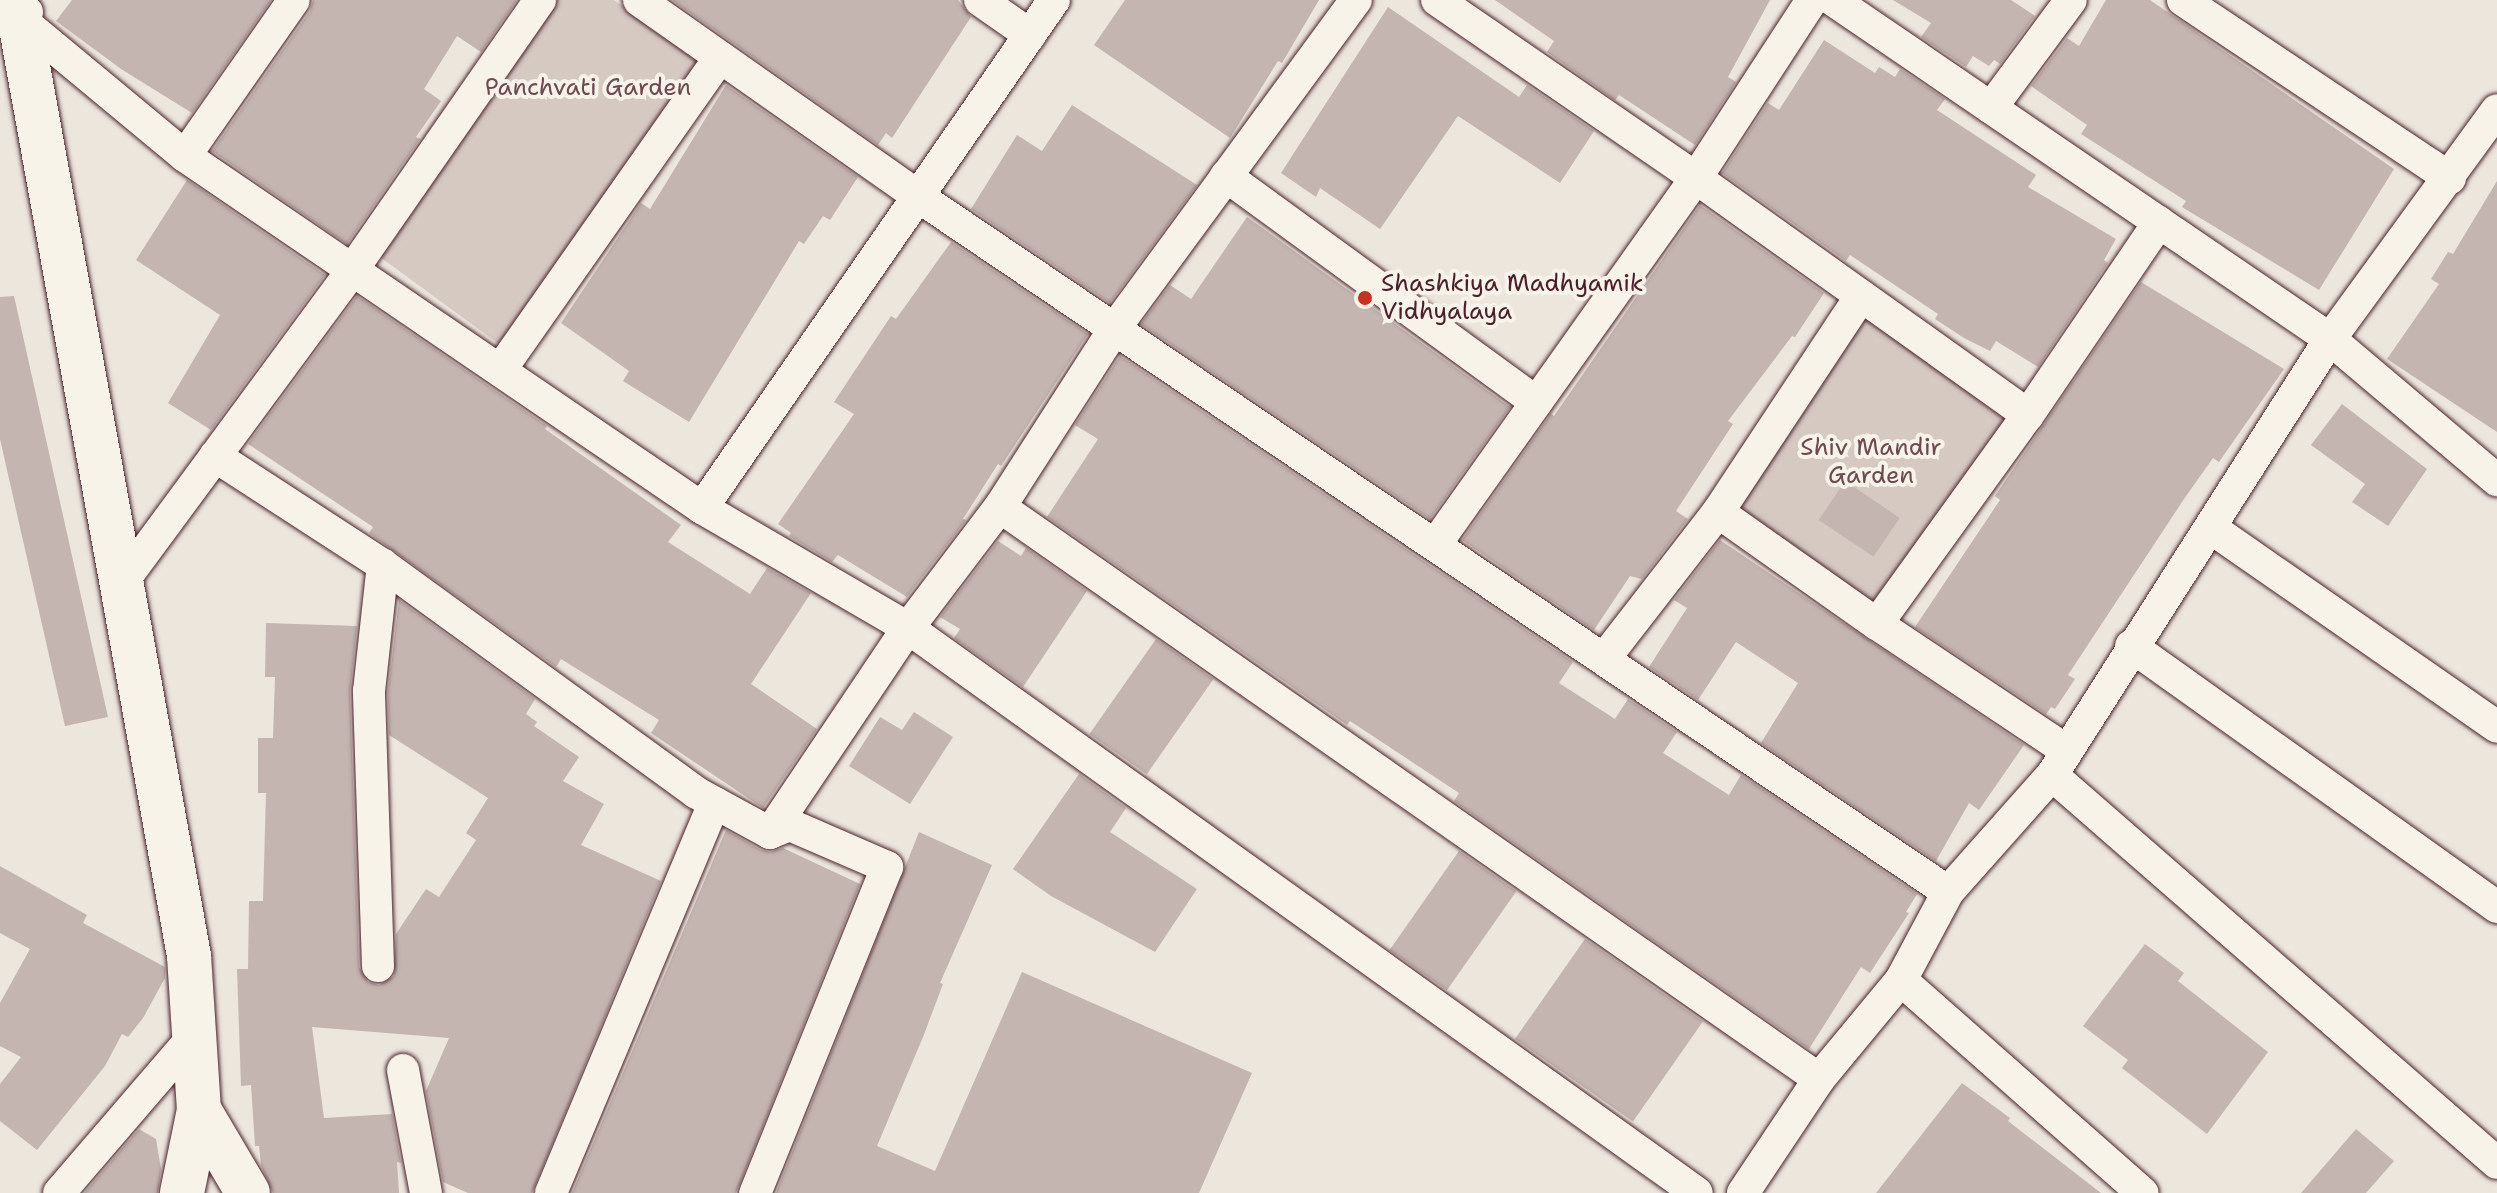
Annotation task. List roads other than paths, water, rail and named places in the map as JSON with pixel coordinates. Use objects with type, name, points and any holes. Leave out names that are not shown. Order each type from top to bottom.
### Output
[{"type":"main road","points":[[15,5],[189,956],[199,1110],[182,1193]]},
{"type":"main road","points":[[199,1110],[248,1193]]},
{"type":"street","points":[[185,156],[294,0]]},
{"type":"street","points":[[121,584],[353,269],[540,0]]},
{"type":"street","points":[[639,0],[916,195],[1948,892]]},
{"type":"street","points":[[980,0],[1030,35]]},
{"type":"street","points":[[702,508],[1054,0]]},
{"type":"street","points":[[770,833],[908,628],[1000,507],[1115,328],[1356,0]]},
{"type":"street","points":[[1437,0],[1696,178],[2028,415]]},
{"type":"street","points":[[1435,545],[1696,178],[1812,0]]},
{"type":"street","points":[[1833,0],[2330,339],[2497,480]]},
{"type":"street","points":[[1991,108],[2071,0]]},
{"type":"street","points":[[2183,0],[2450,178]]},
{"type":"street","points":[[15,5],[185,156],[702,508],[908,628],[1697,1193]]},
{"type":"street","points":[[501,369],[720,57]]},
{"type":"street","points":[[1744,1190],[1819,1079],[1901,980],[1948,892],[2059,762],[2330,339],[2497,110]]},
{"type":"street","points":[[1226,176],[1536,402]]},
{"type":"street","points":[[1877,624],[2028,415],[2159,222]]},
{"type":"street","points":[[1604,659],[1718,512],[1861,296]]},
{"type":"street","points":[[215,456],[383,565],[714,803],[770,833],[790,825],[887,867],[755,1193]]},
{"type":"street","points":[[1000,507],[1819,1079]]},
{"type":"street","points":[[1718,512],[1877,624],[2059,762],[2497,1163]]},
{"type":"street","points":[[2211,528],[2497,727]]},
{"type":"street","points":[[378,966],[369,691],[383,565]]},
{"type":"street","points":[[2131,646],[2497,907]]},
{"type":"street","points":[[551,1193],[714,803]]},
{"type":"street","points":[[1901,980],[2143,1193]]},
{"type":"street","points":[[59,1193],[195,1035]]},
{"type":"street","points":[[403,1070],[426,1193]]},
{"type":"place","name":"Shashkiya Madhyamik Vidhyalaya","points":[[1365,298]]},
{"type":"park label","name":"Panchvati Garden","points":[[588,88]]},
{"type":"park label","name":"Shiv Mandir Garden","points":[[1871,462]]}]
